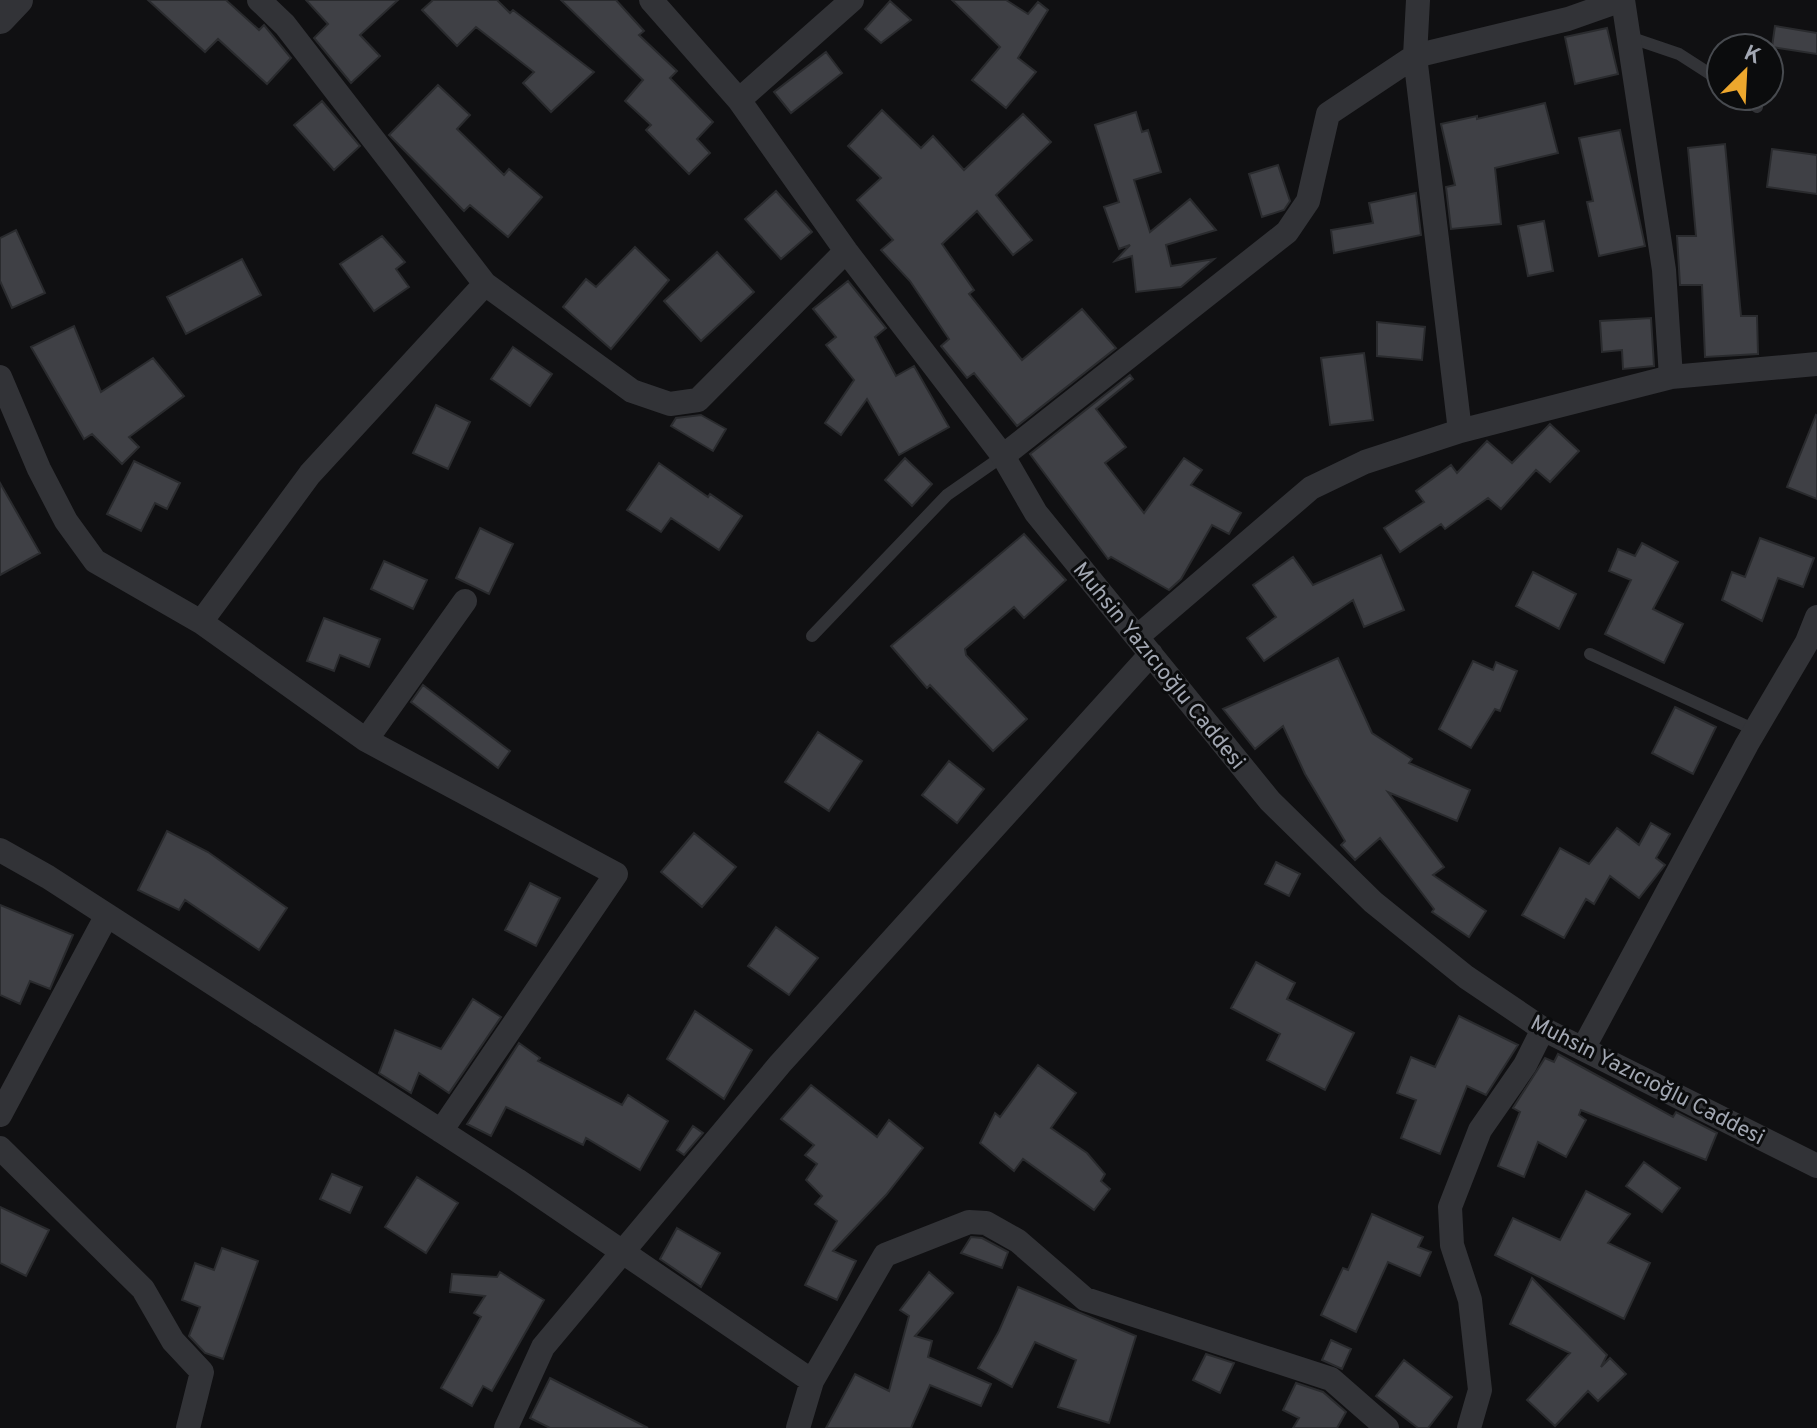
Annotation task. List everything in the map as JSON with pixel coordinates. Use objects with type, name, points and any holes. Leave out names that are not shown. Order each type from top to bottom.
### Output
[{"type":"street","points":[[0,19],[18,0]]},
{"type":"street","points":[[259,0],[285,25],[485,284],[632,391],[670,404],[698,400],[846,251]]},
{"type":"street","name":"Muhsin Yazıcıoğlu Caddesi","points":[[651,0],[739,100],[846,251],[1003,456],[1036,513],[1270,801],[1373,902],[1466,977],[1543,1029],[1817,1166]]},
{"type":"street","points":[[739,100],[852,0]]},
{"type":"street","points":[[1418,0],[1415,56],[1460,431]]},
{"type":"street","points":[[1003,456],[1287,232],[1308,201],[1328,114],[1415,56],[1568,19],[1622,0],[1664,270],[1671,377]]},
{"type":"street","points":[[201,622],[310,474],[485,284]]},
{"type":"street","points":[[506,1428],[543,1347],[780,1064],[1144,646],[1311,488],[1365,462],[1460,431],[1671,377],[1817,364]]},
{"type":"street","points":[[0,377],[39,469],[66,521],[95,561],[201,622],[366,740],[616,874],[441,1131]]},
{"type":"street","points":[[366,740],[465,601]]},
{"type":"street","points":[[1584,1047],[1755,730],[1807,642],[1817,617]]},
{"type":"street","points":[[0,850],[107,915],[441,1131],[812,1381]]},
{"type":"street","points":[[0,1115],[107,915]]},
{"type":"street","points":[[1469,1428],[1480,1390],[1470,1300],[1452,1245],[1450,1207],[1480,1130],[1525,1065],[1543,1029]]},
{"type":"street","points":[[0,1148],[143,1289],[173,1341],[202,1372],[188,1428]]},
{"type":"street","points":[[798,1428],[812,1381],[885,1255],[969,1222],[986,1223],[1018,1241],[1085,1299],[1331,1379],[1387,1428]]},
{"type":"lane","points":[[1629,37],[1679,54],[1705,71]]},
{"type":"lane","points":[[812,636],[947,495],[1003,456]]},
{"type":"lane","points":[[1590,654],[1755,730]]},
{"type":"building","points":[[148,0],[226,0],[259,30],[264,25],[291,58],[267,84],[218,39],[205,52]]},
{"type":"building","points":[[306,0],[398,0],[360,35],[380,56],[351,83],[314,38],[328,24]]},
{"type":"building","points":[[433,0],[497,0],[510,13],[513,10],[594,72],[551,112],[523,83],[534,72],[476,27],[457,46],[422,10]]},
{"type":"building","points":[[561,0],[616,0],[644,31],[639,35],[677,71],[670,78],[713,122],[697,139],[710,153],[689,174],[646,130],[651,125],[625,101],[643,80]]},
{"type":"building","points":[[952,0],[1006,0],[1028,14],[1038,2],[1048,10],[1018,58],[1036,72],[1006,108],[972,80],[1000,47]]},
{"type":"building","points":[[890,1],[911,20],[881,43],[865,29]]},
{"type":"building","points":[[1775,26],[1817,33],[1817,54],[1785,49],[1785,32],[1774,32]]},
{"type":"building","points":[[1607,28],[1618,74],[1575,84],[1565,37]]},
{"type":"building","points":[[826,52],[842,73],[791,113],[774,92]]},
{"type":"building","points":[[438,85],[470,115],[457,129],[504,175],[509,169],[542,197],[508,237],[470,205],[464,211],[389,135]]},
{"type":"building","points":[[322,101],[360,146],[334,170],[294,125]]},
{"type":"building","points":[[1545,103],[1558,153],[1495,168],[1501,224],[1451,229],[1446,187],[1455,185],[1441,124]]},
{"type":"building","points":[[882,110],[921,148],[933,136],[964,170],[1023,114],[1051,142],[996,195],[1032,240],[1013,255],[977,211],[942,244],[974,290],[969,294],[1022,360],[1082,309],[1116,348],[1017,426],[974,373],[967,378],[941,346],[949,339],[910,281],[881,250],[893,240],[857,200],[881,178],[848,146]]},
{"type":"building","points":[[1136,112],[1142,132],[1148,130],[1161,172],[1134,180],[1150,232],[1190,199],[1216,230],[1166,245],[1171,266],[1214,259],[1181,287],[1136,292],[1132,256],[1115,261],[1130,245],[1119,249],[1104,207],[1119,202],[1095,125]]},
{"type":"building","points":[[1620,130],[1645,246],[1599,256],[1587,202],[1593,201],[1579,138]]},
{"type":"building","points":[[1725,144],[1741,316],[1757,316],[1758,354],[1705,357],[1702,285],[1680,285],[1677,236],[1696,236],[1688,148]]},
{"type":"building","points":[[1772,149],[1817,155],[1817,194],[1767,187]]},
{"type":"building","points":[[1278,165],[1290,201],[1284,210],[1262,217],[1249,174]]},
{"type":"building","points":[[776,191],[812,232],[781,259],[745,219]]},
{"type":"building","points":[[1416,193],[1421,235],[1334,253],[1331,230],[1373,223],[1369,203]]},
{"type":"building","points":[[1544,221],[1553,271],[1528,276],[1518,226]]},
{"type":"building","points":[[16,230],[45,293],[12,308],[0,281],[0,238]]},
{"type":"building","points":[[382,236],[405,262],[396,269],[409,287],[374,311],[340,264]]},
{"type":"building","points":[[635,247],[669,280],[611,349],[563,307],[586,279],[596,287]]},
{"type":"building","points":[[717,252],[754,292],[701,341],[664,301]]},
{"type":"building","points":[[242,259],[261,295],[186,334],[167,297]]},
{"type":"building","points":[[848,281],[886,328],[875,337],[896,376],[914,366],[949,427],[899,455],[867,399],[841,435],[825,423],[854,380],[826,345],[836,337],[813,309]]},
{"type":"building","points":[[1651,318],[1654,366],[1623,369],[1622,350],[1602,352],[1600,321]]},
{"type":"building","points":[[1377,322],[1425,327],[1422,360],[1377,356]]},
{"type":"building","points":[[74,326],[101,392],[153,358],[184,396],[129,437],[139,447],[122,464],[92,434],[84,439],[31,347]]},
{"type":"building","points":[[513,347],[552,374],[530,406],[491,379]]},
{"type":"building","points":[[1364,353],[1373,420],[1330,425],[1321,358]]},
{"type":"building","points":[[1130,375],[1133,379],[1096,409],[1126,447],[1105,463],[1144,513],[1184,458],[1202,470],[1191,485],[1241,513],[1229,534],[1212,525],[1181,579],[1169,590],[1111,557],[1108,559],[1030,454]]},
{"type":"building","points":[[436,405],[470,422],[448,469],[413,453]]},
{"type":"building","points":[[701,415],[726,429],[713,451],[671,426],[676,418]]},
{"type":"building","points":[[1817,416],[1817,499],[1787,487]]},
{"type":"building","points":[[1550,424],[1579,451],[1550,482],[1536,470],[1501,509],[1488,498],[1445,529],[1441,524],[1400,552],[1384,528],[1424,502],[1416,491],[1451,465],[1457,473],[1487,441],[1512,463]]},
{"type":"building","points":[[905,458],[932,484],[912,506],[885,480]]},
{"type":"building","points":[[134,461],[180,483],[167,509],[155,503],[141,531],[107,514]]},
{"type":"building","points":[[659,463],[742,516],[719,550],[671,518],[661,532],[627,510]]},
{"type":"building","points":[[0,483],[40,553],[0,575]]},
{"type":"building","points":[[480,528],[513,544],[489,594],[456,578]]},
{"type":"building","points":[[1024,534],[1066,580],[1024,618],[1014,607],[965,649],[966,655],[1027,719],[993,751],[930,685],[927,688],[891,646]]},
{"type":"building","points":[[1760,538],[1814,558],[1803,587],[1778,578],[1762,621],[1722,600],[1732,572],[1745,577]]},
{"type":"building","points":[[1642,543],[1678,562],[1653,609],[1683,624],[1664,663],[1605,634],[1631,580],[1609,571],[1618,549],[1635,556]]},
{"type":"building","points":[[1381,555],[1404,610],[1364,627],[1353,600],[1264,661],[1247,638],[1276,617],[1253,585],[1293,557],[1313,585]]},
{"type":"building","points":[[384,561],[427,580],[413,609],[371,589]]},
{"type":"building","points":[[1533,572],[1576,594],[1559,629],[1516,606]]},
{"type":"building","points":[[324,618],[380,639],[369,667],[340,655],[334,671],[307,661]]},
{"type":"building","points":[[1338,658],[1372,733],[1412,759],[1409,763],[1470,790],[1457,821],[1388,792],[1444,867],[1433,875],[1486,911],[1469,937],[1432,912],[1434,909],[1380,838],[1355,860],[1341,845],[1345,841],[1305,774],[1283,726],[1255,749],[1223,709]]},
{"type":"building","points":[[1473,661],[1493,670],[1496,662],[1517,671],[1500,711],[1495,709],[1471,748],[1439,729]]},
{"type":"building","points":[[423,685],[510,751],[498,768],[411,702]]},
{"type":"building","points":[[1675,707],[1716,727],[1693,774],[1652,753]]},
{"type":"building","points":[[818,732],[862,761],[829,811],[785,782]]},
{"type":"building","points":[[949,761],[984,789],[957,823],[922,795]]},
{"type":"building","points":[[1651,823],[1670,834],[1656,858],[1665,865],[1639,898],[1610,876],[1594,904],[1586,899],[1564,938],[1522,915],[1560,848],[1589,864],[1617,828],[1639,845]]},
{"type":"building","points":[[167,831],[208,852],[287,908],[259,950],[185,900],[179,910],[138,890]]},
{"type":"building","points":[[694,833],[736,867],[702,907],[661,872]]},
{"type":"building","points":[[1276,862],[1300,874],[1289,896],[1265,884]]},
{"type":"building","points":[[530,883],[560,898],[536,946],[505,930]]},
{"type":"building","points":[[0,905],[73,935],[50,989],[30,981],[20,1004],[0,995]]},
{"type":"building","points":[[776,927],[818,958],[789,995],[748,966]]},
{"type":"building","points":[[1256,962],[1295,983],[1287,999],[1354,1033],[1325,1090],[1267,1060],[1280,1034],[1231,1008]]},
{"type":"building","points":[[473,999],[501,1017],[449,1093],[419,1073],[411,1093],[379,1073],[395,1030],[441,1049]]},
{"type":"building","points":[[695,1011],[752,1050],[724,1099],[667,1059]]},
{"type":"building","points":[[1459,1016],[1518,1045],[1486,1095],[1467,1086],[1440,1154],[1401,1138],[1416,1100],[1397,1093],[1411,1057],[1435,1067]]},
{"type":"building","points":[[519,1043],[540,1058],[538,1061],[622,1105],[628,1095],[668,1121],[640,1170],[586,1138],[583,1145],[506,1107],[491,1136],[467,1124]]},
{"type":"building","points":[[1558,1054],[1673,1117],[1676,1112],[1717,1133],[1706,1160],[1581,1110],[1579,1115],[1586,1120],[1566,1157],[1538,1142],[1524,1177],[1498,1166],[1520,1112],[1513,1108],[1545,1058],[1554,1062]]},
{"type":"building","points":[[1038,1065],[1076,1093],[1051,1128],[1087,1153],[1105,1174],[1101,1181],[1110,1189],[1094,1210],[1023,1159],[1014,1171],[980,1143],[995,1113],[1000,1117]]},
{"type":"building","points":[[811,1085],[877,1137],[889,1120],[923,1148],[886,1195],[833,1251],[856,1261],[837,1300],[805,1285],[837,1221],[815,1204],[822,1196],[806,1180],[817,1164],[805,1155],[814,1145],[781,1119]]},
{"type":"building","points":[[693,1126],[703,1133],[684,1155],[677,1150]]},
{"type":"building","points":[[1644,1162],[1680,1188],[1662,1212],[1626,1186]]},
{"type":"building","points":[[332,1174],[362,1187],[350,1213],[320,1199]]},
{"type":"building","points":[[417,1177],[458,1203],[426,1253],[385,1227]]},
{"type":"building","points":[[1586,1191],[1630,1214],[1608,1243],[1650,1263],[1624,1319],[1495,1255],[1513,1218],[1560,1240]]},
{"type":"building","points":[[0,1207],[49,1230],[26,1276],[0,1263]]},
{"type":"building","points":[[1372,1214],[1423,1237],[1418,1247],[1431,1252],[1420,1276],[1388,1262],[1356,1332],[1321,1315],[1343,1268],[1348,1270]]},
{"type":"building","points":[[677,1228],[720,1253],[701,1287],[660,1259]]},
{"type":"building","points":[[971,1237],[982,1238],[1008,1252],[1002,1268],[961,1253]]},
{"type":"building","points":[[222,1248],[258,1261],[223,1359],[205,1353],[189,1336],[200,1307],[182,1300],[195,1263],[214,1270]]},
{"type":"building","points":[[500,1272],[544,1300],[492,1391],[483,1386],[472,1406],[441,1388],[481,1317],[474,1313],[485,1296],[450,1292],[452,1274],[497,1277]]},
{"type":"building","points":[[929,1272],[953,1293],[915,1336],[932,1341],[928,1357],[991,1384],[981,1406],[930,1385],[911,1428],[826,1428],[855,1374],[889,1391],[909,1316],[900,1310]]},
{"type":"building","points":[[1532,1278],[1607,1355],[1601,1367],[1610,1358],[1626,1374],[1598,1401],[1588,1391],[1555,1426],[1527,1400],[1570,1353],[1510,1324]]},
{"type":"building","points":[[1018,1287],[1136,1336],[1109,1423],[1058,1407],[1076,1360],[1035,1342],[1012,1387],[978,1368],[999,1331]]},
{"type":"building","points":[[1331,1340],[1351,1349],[1342,1369],[1322,1360]]},
{"type":"building","points":[[1206,1354],[1234,1363],[1220,1393],[1193,1380]]},
{"type":"building","points":[[1404,1360],[1452,1397],[1428,1428],[1418,1428],[1376,1396]]},
{"type":"building","points":[[550,1378],[648,1428],[550,1428],[530,1418]]},
{"type":"building","points":[[1296,1383],[1323,1392],[1346,1412],[1337,1428],[1293,1428],[1299,1418],[1283,1410]]}]
